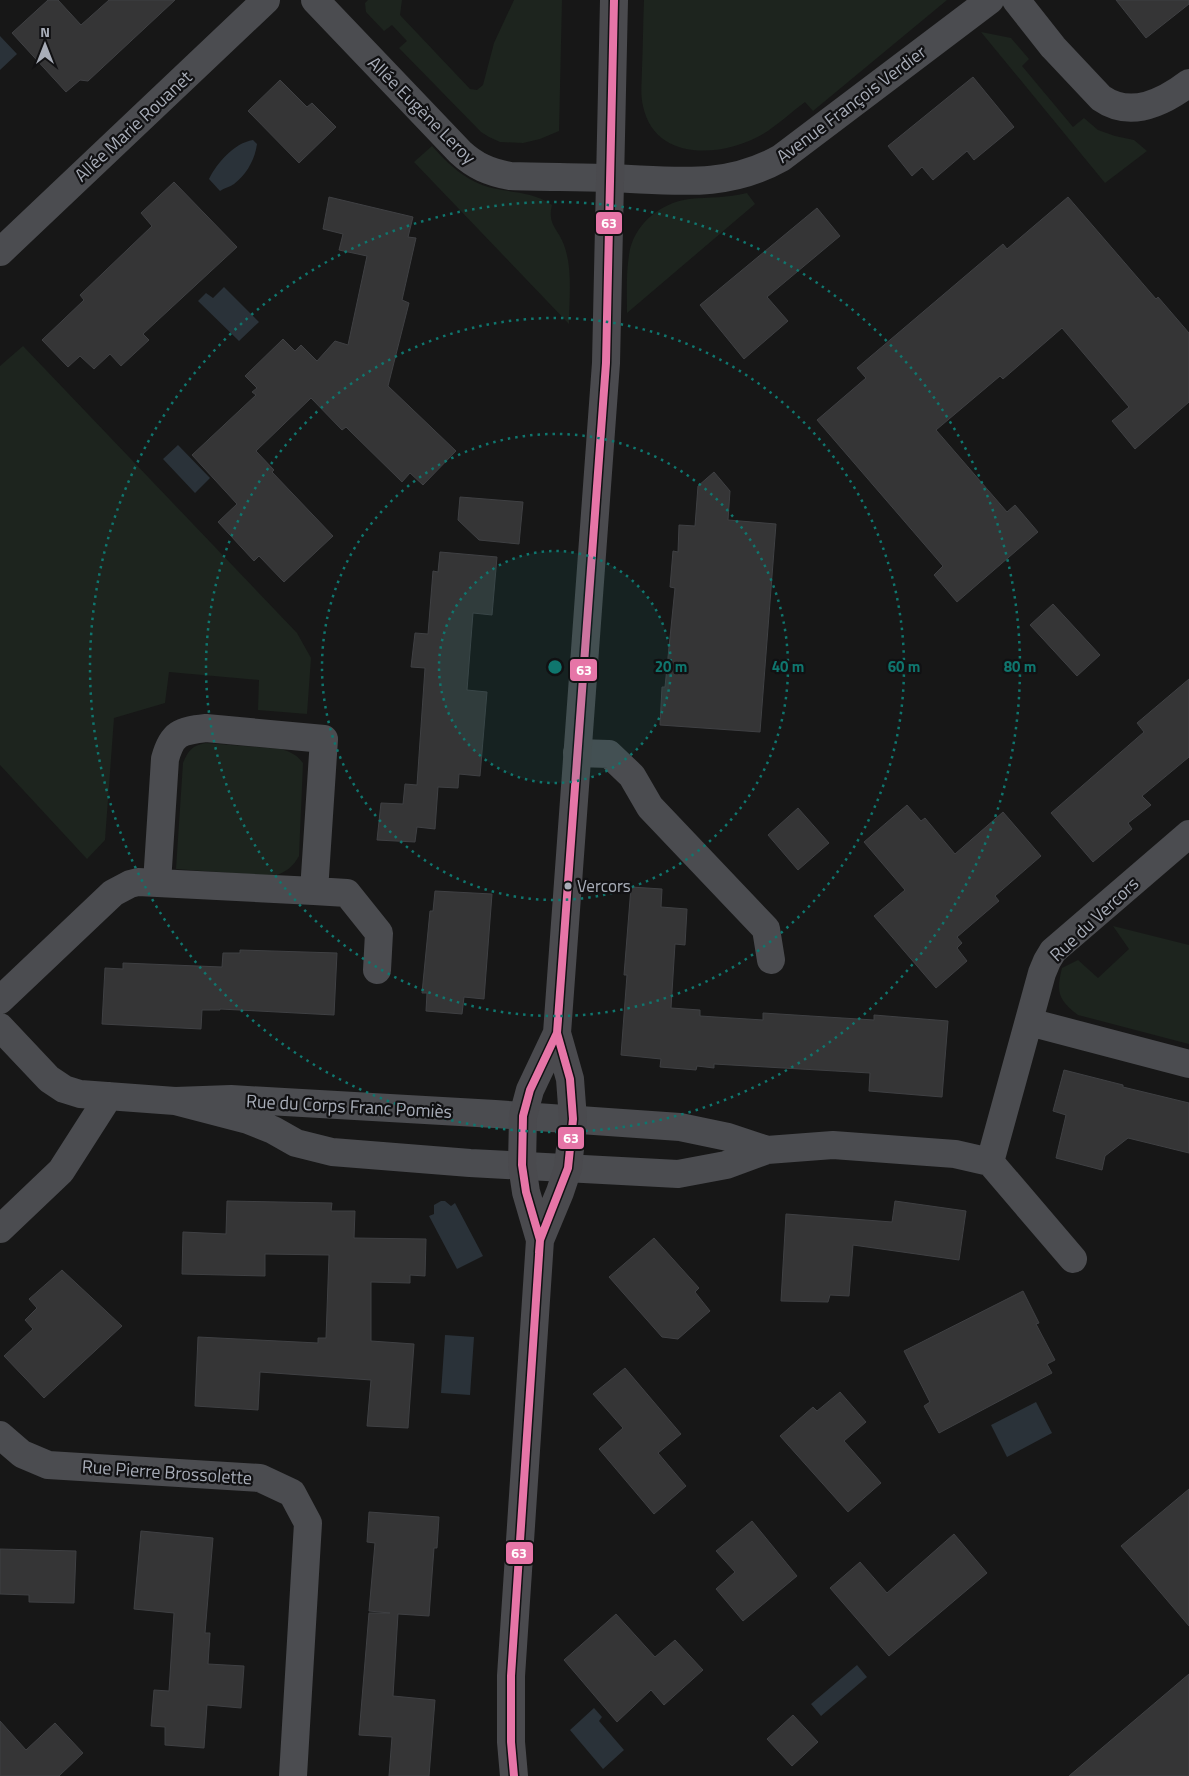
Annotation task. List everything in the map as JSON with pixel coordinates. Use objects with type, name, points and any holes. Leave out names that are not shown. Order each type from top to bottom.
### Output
[{"type":"main road","points":[[514,1776],[511,1742],[511,1676],[540,1240],[568,1168],[573,1119],[570,1079],[557,1033],[606,363],[614,0]]},
{"type":"main road","points":[[540,1240],[526,1192],[522,1165],[523,1116],[530,1090],[557,1033]]},
{"type":"street","name":"Allée Marie Rouanet","points":[[0,252],[266,0]]},
{"type":"street","name":"Avenue François Verdier","points":[[609,178],[708,181],[728,178],[766,166],[781,158],[990,0]]},
{"type":"street","points":[[1016,0],[1053,47],[1107,103],[1123,107],[1152,104],[1171,96],[1189,83]]},
{"type":"street","name":"Allée Eugène Leroy","points":[[323,2],[460,152],[482,169],[510,176],[609,178]]},
{"type":"street","points":[[156,883],[166,759],[169,745],[175,736],[187,730],[206,728],[324,739],[314,891]]},
{"type":"street","points":[[577,753],[609,754],[632,776],[650,807],[766,929],[772,960]]},
{"type":"street","name":"Rue du Vercors","points":[[990,1162],[1042,973],[1053,951],[1189,834]]},
{"type":"street","points":[[0,1000],[113,893],[130,884],[156,883],[347,893],[379,933],[377,970]]},
{"type":"street","points":[[1029,1022],[1189,1064]]},
{"type":"street","name":"Rue du Corps Franc Pomiès","points":[[0,1027],[49,1079],[64,1089],[80,1094],[175,1101],[231,1099],[680,1126],[728,1137],[767,1150]]},
{"type":"street","points":[[0,1229],[61,1171],[109,1096]]},
{"type":"street","name":"Rue du Corps Franc Pomiès","points":[[175,1101],[248,1120],[273,1130],[296,1143],[332,1152],[678,1174],[726,1165],[767,1150]]},
{"type":"street","points":[[767,1150],[832,1145],[955,1154],[990,1162],[1074,1259]]},
{"type":"street","name":"Rue Pierre Brossolette","points":[[0,1435],[22,1454],[48,1465],[260,1478],[292,1493],[308,1523],[293,1776]]},
{"type":"shaded area","points":[[368,0],[402,0],[400,15],[470,89],[477,90],[483,85],[494,43],[514,0],[562,0],[559,131],[540,139],[523,143],[500,142],[481,132],[399,48],[407,41],[392,25],[384,31],[366,12],[365,3]]},
{"type":"shaded area","points":[[644,0],[947,0],[813,111],[805,102],[774,127],[747,142],[711,150],[693,150],[676,146],[661,138],[650,125],[643,106],[641,87]]},
{"type":"shaded area","points":[[981,32],[1011,38],[1029,59],[1022,66],[1073,127],[1084,118],[1098,130],[1134,140],[1147,151],[1105,183]]},
{"type":"shaded area","points":[[0,36],[17,54],[0,70]]},
{"type":"shaded area","points":[[253,140],[257,144],[256,150],[246,171],[234,184],[220,191],[209,179],[212,173],[221,160],[233,149]]},
{"type":"shaded area","points":[[432,146],[452,166],[474,182],[492,188],[531,195],[552,205],[552,222],[562,239],[569,264],[569,324],[414,162]]},
{"type":"shaded area","points":[[747,193],[755,204],[627,313],[627,269],[629,255],[636,234],[650,217],[678,201]]},
{"type":"shaded area","points":[[224,287],[259,322],[239,341],[198,301],[206,293],[213,298]]},
{"type":"shaded area","points":[[23,346],[297,633],[311,658],[307,714],[258,710],[259,680],[169,672],[165,703],[114,718],[105,840],[87,859],[0,765],[0,366]]},
{"type":"shaded area","points":[[178,445],[210,478],[195,493],[163,459]]},
{"type":"shaded area","points":[[206,743],[281,749],[294,754],[303,763],[299,856],[286,871],[274,876],[176,869],[183,763],[192,749]]},
{"type":"shaded area","points":[[1113,926],[1189,945],[1189,1044],[1078,1015],[1066,1005],[1059,989],[1062,968],[1078,960],[1098,978],[1129,949]]},
{"type":"shaded area","points":[[445,1201],[451,1206],[455,1203],[483,1256],[457,1269],[429,1216],[434,1214],[434,1205]]},
{"type":"shaded area","points":[[445,1335],[474,1337],[470,1395],[441,1393]]},
{"type":"shaded area","points":[[1036,1402],[1052,1433],[1007,1457],[991,1425]]},
{"type":"shaded area","points":[[857,1665],[867,1677],[821,1716],[811,1704]]},
{"type":"shaded area","points":[[594,1708],[602,1717],[599,1721],[624,1750],[603,1769],[570,1730]]},
{"type":"building","points":[[48,0],[58,0],[81,25],[109,0],[175,0],[88,81],[80,80],[66,92],[12,33]]},
{"type":"building","points":[[1116,0],[1189,0],[1189,4],[1146,38]]},
{"type":"building","points":[[973,77],[1014,127],[974,160],[967,151],[933,180],[922,167],[912,176],[888,146]]},
{"type":"building","points":[[280,80],[307,107],[312,103],[336,127],[299,163],[248,111]]},
{"type":"building","points":[[174,182],[237,247],[143,334],[149,340],[121,366],[110,354],[94,369],[80,356],[68,367],[42,340],[84,300],[80,295],[152,226],[141,213]]},
{"type":"building","points":[[329,197],[413,217],[408,237],[416,238],[402,300],[409,303],[388,386],[456,451],[423,485],[410,473],[402,482],[346,427],[342,430],[311,398],[256,451],[274,470],[272,472],[333,536],[284,582],[259,556],[254,561],[218,522],[237,504],[192,455],[256,395],[252,392],[257,388],[245,376],[283,339],[295,351],[301,345],[317,361],[335,341],[348,345],[367,256],[339,250],[343,234],[323,229]]},
{"type":"building","points":[[1068,197],[1156,299],[1158,297],[1189,333],[1189,402],[1135,449],[1112,421],[1129,407],[1062,328],[1003,379],[1000,376],[936,430],[1007,512],[1015,505],[1038,532],[957,602],[934,575],[943,566],[817,420],[866,378],[857,368],[1003,244],[1007,249]]},
{"type":"building","points":[[817,208],[840,236],[767,297],[788,321],[744,359],[700,305]]},
{"type":"building","points":[[714,472],[730,491],[728,520],[776,524],[760,732],[660,725],[662,687],[665,687],[675,588],[670,587],[673,551],[678,552],[679,525],[695,526],[698,486]]},
{"type":"building","points":[[460,497],[523,502],[519,544],[479,540],[458,520]]},
{"type":"building","points":[[440,552],[497,557],[492,615],[473,613],[467,690],[487,692],[480,776],[459,774],[458,788],[438,787],[435,829],[417,827],[415,842],[377,840],[381,803],[403,804],[405,784],[417,785],[425,668],[411,667],[415,633],[428,634],[433,571],[438,572]]},
{"type":"building","points":[[1053,604],[1100,655],[1077,676],[1030,625]]},
{"type":"building","points":[[1189,679],[1189,757],[1142,796],[1151,805],[1128,823],[1132,829],[1093,862],[1051,813],[1144,732],[1137,723]]},
{"type":"building","points":[[907,805],[921,821],[925,818],[955,854],[1003,812],[1041,856],[995,896],[999,901],[957,937],[962,943],[957,948],[967,961],[936,988],[874,916],[905,890],[864,842]]},
{"type":"building","points":[[798,808],[829,843],[798,870],[768,835]]},
{"type":"building","points":[[631,887],[662,889],[661,907],[687,909],[685,945],[675,944],[671,1008],[700,1010],[700,1016],[763,1020],[763,1013],[874,1020],[874,1015],[948,1021],[942,1097],[869,1091],[870,1073],[714,1064],[714,1068],[697,1066],[696,1070],[660,1067],[661,1059],[621,1055],[627,975],[624,975]]},
{"type":"building","points":[[435,891],[492,894],[484,999],[464,997],[462,1014],[426,1011],[427,993],[422,993],[430,911],[433,911]]},
{"type":"building","points":[[240,950],[337,953],[334,1015],[220,1009],[202,1010],[201,1029],[102,1024],[105,968],[123,969],[123,963],[222,967],[223,953],[240,953]]},
{"type":"building","points":[[1064,1070],[1189,1103],[1189,1153],[1128,1138],[1105,1156],[1102,1170],[1056,1158],[1066,1115],[1053,1111]]},
{"type":"building","points":[[227,1201],[332,1203],[331,1211],[355,1211],[354,1238],[426,1239],[425,1276],[410,1275],[410,1283],[371,1282],[371,1341],[414,1344],[408,1428],[367,1426],[371,1380],[260,1372],[258,1410],[195,1406],[198,1337],[318,1343],[318,1338],[326,1338],[329,1255],[265,1254],[265,1276],[182,1274],[183,1232],[226,1234]]},
{"type":"building","points":[[895,1201],[966,1211],[959,1260],[853,1245],[849,1296],[830,1295],[828,1302],[781,1301],[786,1214],[892,1222]]},
{"type":"building","points":[[654,1238],[699,1288],[695,1292],[710,1311],[678,1339],[662,1337],[609,1277]]},
{"type":"building","points":[[62,1270],[122,1326],[44,1398],[4,1356],[33,1329],[25,1320],[37,1308],[29,1299]]},
{"type":"building","points":[[1023,1291],[1039,1323],[1036,1324],[1055,1360],[1047,1364],[1052,1373],[939,1433],[924,1406],[930,1402],[904,1351]]},
{"type":"building","points":[[625,1368],[681,1434],[658,1453],[686,1486],[654,1514],[599,1449],[623,1428],[593,1394]]},
{"type":"building","points":[[840,1392],[866,1422],[844,1441],[881,1483],[848,1512],[780,1436],[813,1407],[817,1411]]},
{"type":"building","points":[[1189,1489],[1189,1626],[1121,1546]]},
{"type":"building","points":[[369,1512],[439,1517],[437,1548],[434,1548],[429,1616],[398,1614],[393,1696],[435,1700],[429,1776],[389,1776],[392,1737],[359,1735],[369,1613],[390,1613],[369,1611],[375,1543],[367,1542]]},
{"type":"building","points":[[752,1521],[797,1576],[743,1621],[716,1589],[735,1572],[716,1551]]},
{"type":"building","points":[[141,1531],[213,1538],[205,1633],[210,1633],[208,1664],[244,1666],[241,1708],[207,1705],[204,1748],[165,1745],[165,1727],[151,1726],[154,1690],[169,1691],[174,1613],[134,1609]]},
{"type":"building","points":[[954,1534],[987,1573],[889,1656],[830,1588],[860,1562],[887,1593]]},
{"type":"building","points":[[0,1549],[76,1551],[74,1603],[29,1602],[29,1595],[0,1594]]},
{"type":"building","points":[[616,1614],[655,1657],[675,1640],[703,1670],[664,1705],[651,1690],[617,1722],[564,1660]]},
{"type":"building","points":[[1189,1674],[1189,1776],[1069,1776]]},
{"type":"building","points":[[793,1715],[818,1742],[792,1766],[767,1739]]},
{"type":"building","points":[[0,1721],[26,1750],[55,1723],[83,1753],[59,1776],[0,1776]]},
{"type":"transit line","name":"63","points":[[514,1776],[511,1742],[511,1676],[540,1240],[526,1192],[522,1165],[523,1116],[530,1090],[557,1033],[606,363],[614,0]]},
{"type":"transit line","name":"63","points":[[539,1252],[540,1240],[568,1168],[573,1119],[570,1079],[557,1033],[558,1020]]},
{"type":"place","name":"Vercors","points":[[568,886]]}]
